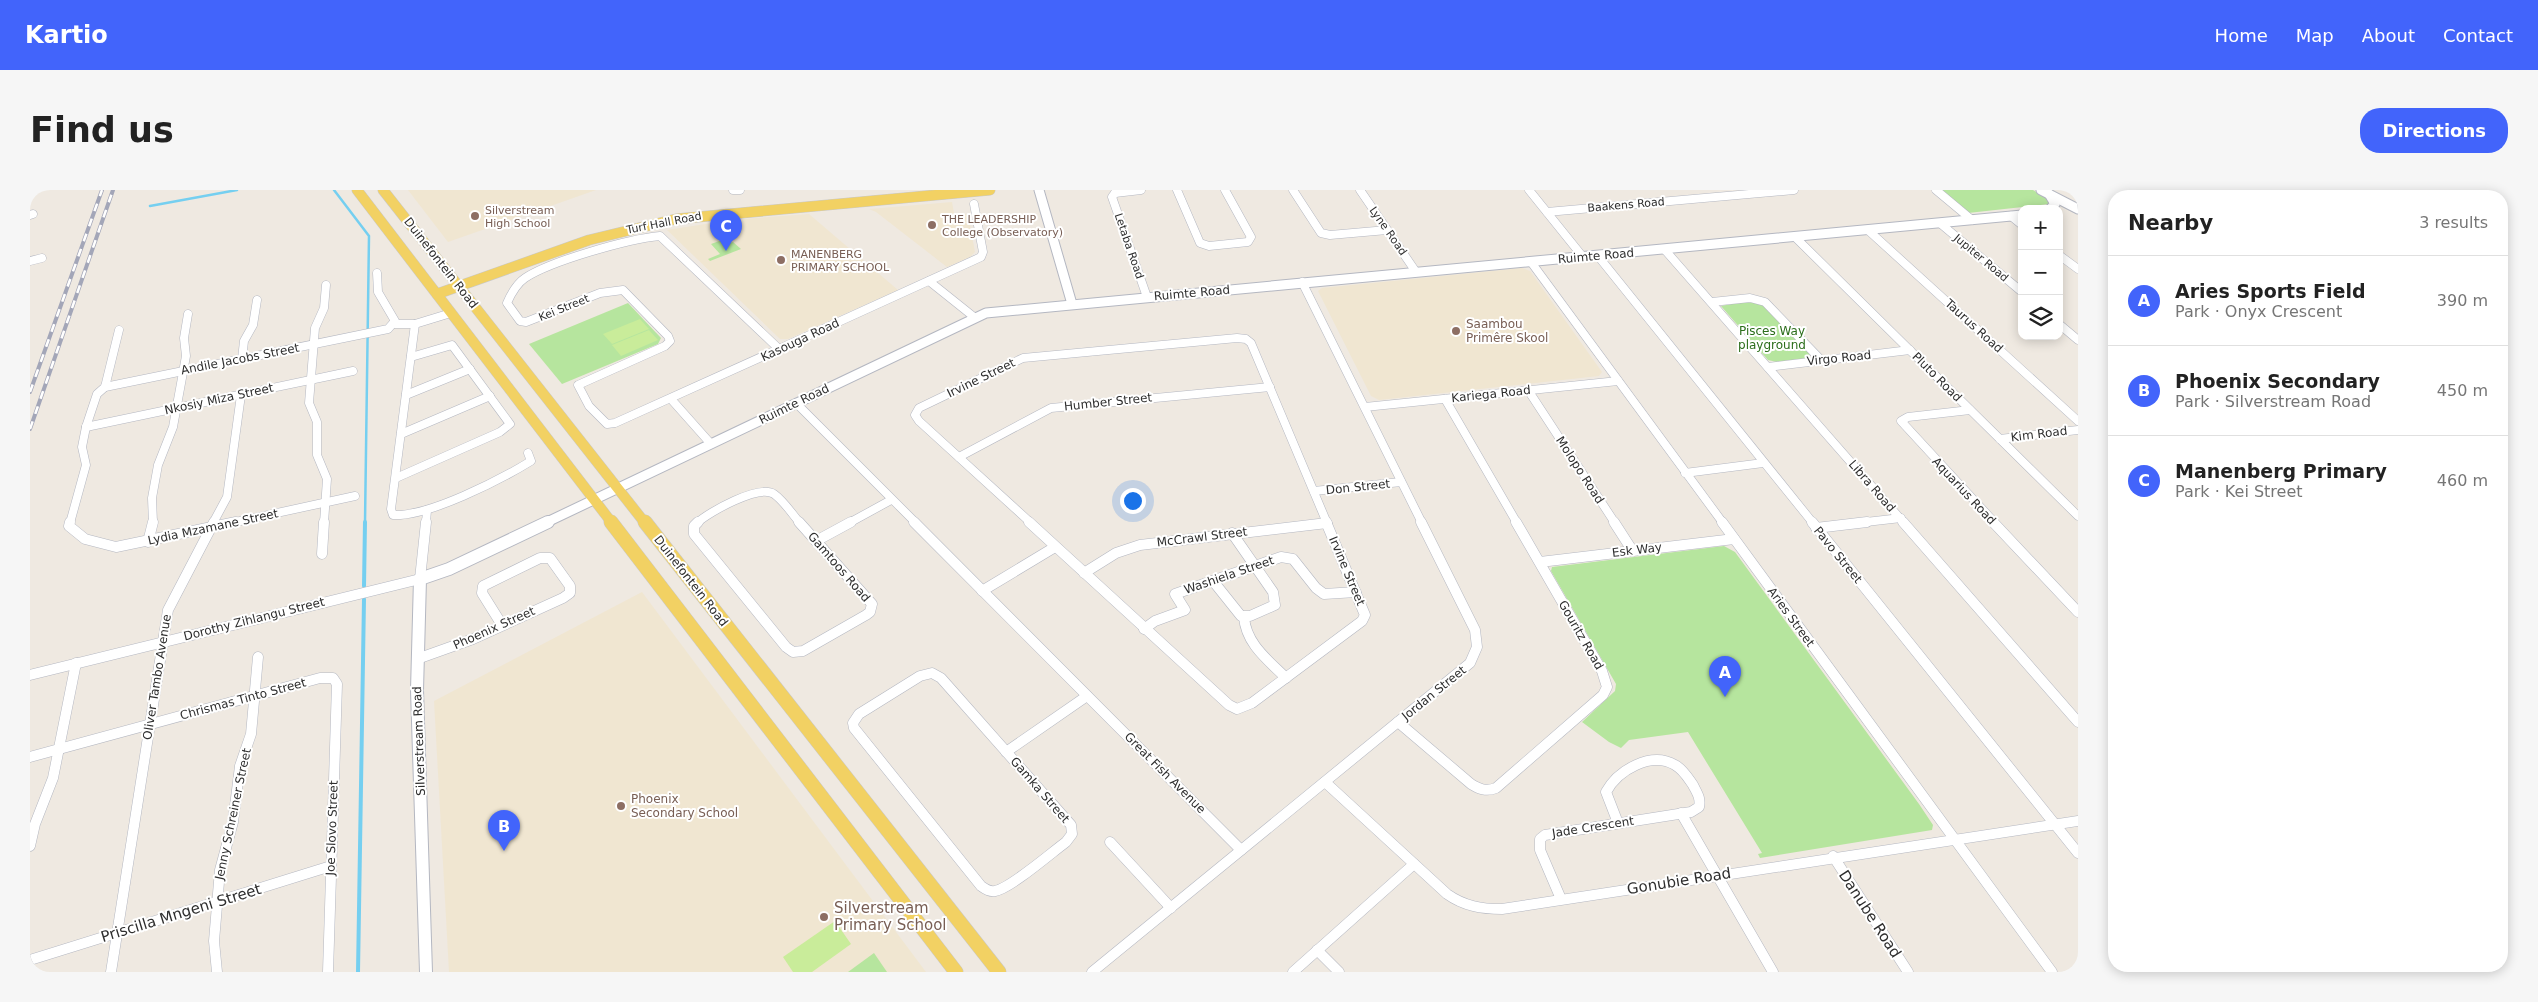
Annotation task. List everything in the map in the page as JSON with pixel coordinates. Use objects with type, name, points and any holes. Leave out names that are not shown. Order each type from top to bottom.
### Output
[{"type":"main road","name":"Duinefontein Road","points":[[357,190],[596,499],[956,972]]},
{"type":"main road","name":"Duinefontein Road","points":[[383,190],[999,972]]},
{"type":"main road","name":"Turf Hall Road","points":[[437,294],[588,240],[676,219],[990,190]]},
{"type":"street","points":[[733,190],[740,190]]},
{"type":"street","points":[[1039,190],[1072,304]]},
{"type":"street","name":"Letaba Road","points":[[1141,190],[1112,192],[1112,196],[1147,297]]},
{"type":"street","points":[[1177,190],[1200,243],[1211,246],[1248,242],[1251,237],[1225,190]]},
{"type":"street","points":[[1293,190],[1321,233],[1333,235],[1387,230]]},
{"type":"street","name":"Lyne Road","points":[[1360,190],[1416,272]]},
{"type":"street","points":[[1530,190],[1583,257]]},
{"type":"street","name":"Baakens Road","points":[[1547,212],[1794,190]]},
{"type":"street","points":[[1936,190],[1972,220]]},
{"type":"street","points":[[2041,190],[2078,209]]},
{"type":"street","points":[[2049,194],[2054,205]]},
{"type":"street","name":"Kasouga Road","points":[[608,424],[623,421],[982,255],[974,204]]},
{"type":"street","points":[[2063,211],[2078,209]]},
{"type":"street","name":"Ruimte Road","points":[[420,579],[449,570],[974,317],[1000,311],[1796,238],[2018,215]]},
{"type":"street","points":[[2011,216],[2018,222]]},
{"type":"street","name":"Jupiter Road","points":[[1941,224],[2018,289]]},
{"type":"street","name":"Taurus Road","points":[[1870,231],[2078,420]]},
{"type":"street","name":"Kei Street","points":[[608,424],[601,420],[579,393],[578,385],[666,346],[670,341],[668,336],[627,292],[620,290],[589,298],[533,321],[522,322],[507,303],[523,280],[575,260],[651,236],[662,236],[779,350]]},
{"type":"street","name":"Pluto Road","points":[[1796,238],[2078,516]]},
{"type":"street","name":"Libra Road","points":[[1665,250],[2078,722]]},
{"type":"street","name":"Pavo Street","points":[[1598,256],[2078,853]]},
{"type":"street","points":[[2063,257],[2078,269]]},
{"type":"street","points":[[30,261],[42,258]]},
{"type":"street","name":"Aries Street","points":[[1531,262],[2052,972]]},
{"type":"street","points":[[377,273],[378,292],[395,324],[415,324],[451,313]]},
{"type":"street","points":[[928,281],[974,317]]},
{"type":"street","name":"Jordan Street","points":[[1092,972],[1398,722],[1470,662],[1476,654],[1478,643],[1475,630],[1302,282]]},
{"type":"street","points":[[322,554],[326,474],[317,455],[317,422],[310,403],[310,380],[316,323],[324,308],[326,285]]},
{"type":"street","points":[[1712,302],[1750,298],[1765,302],[1822,360]]},
{"type":"street","points":[[242,359],[244,341],[253,325],[257,300]]},
{"type":"street","points":[[148,542],[153,524],[152,498],[158,465],[173,427],[186,356],[184,338],[188,314]]},
{"type":"street","name":"Andile Jacobs Street","points":[[104,386],[376,332],[388,329],[395,324]]},
{"type":"street","points":[[415,324],[391,509],[393,515],[408,516],[427,510],[528,463],[532,459],[528,453]]},
{"type":"street","points":[[2063,327],[2078,340]]},
{"type":"street","points":[[86,428],[96,394],[104,386],[119,330]]},
{"type":"street","name":"Irvine Street","points":[[1242,338],[1251,343],[1270,387],[1365,614],[1364,619],[1286,678],[1246,707],[1235,709],[1144,629],[918,421],[915,415],[917,410],[1024,358],[1242,338]]},
{"type":"street","points":[[396,478],[508,427],[510,422],[452,345],[411,357]]},
{"type":"street","name":"Virgo Road","points":[[1768,367],[1910,350]]},
{"type":"street","points":[[406,395],[470,369]]},
{"type":"street","name":"Nkosiy Miza Street","points":[[86,428],[353,372]]},
{"type":"street","name":"Kariega Road","points":[[1365,407],[1618,381]]},
{"type":"street","name":"Humber Street","points":[[959,457],[1051,408],[1270,387]]},
{"type":"street","name":"Molopo Road","points":[[1528,390],[1632,550]]},
{"type":"street","name":"Oliver Tambo Avenue","points":[[110,972],[163,641],[172,601],[212,529],[229,489],[241,395]]},
{"type":"street","points":[[401,434],[490,396]]},
{"type":"street","points":[[671,398],[710,444]]},
{"type":"street","name":"Gouritz Road","points":[[1398,722],[1471,784],[1482,790],[1490,791],[1496,788],[1603,695],[1607,687],[1606,679],[1446,399]]},
{"type":"street","name":"Great Fish Avenue","points":[[796,403],[1241,850]]},
{"type":"street","name":"Aquarius Road","points":[[1970,410],[1908,417],[1901,420],[1905,428],[2078,612]]},
{"type":"street","name":"Lydia Mzamane Street","points":[[86,428],[82,447],[86,465],[70,522],[70,530],[108,548],[212,529],[355,496]]},
{"type":"street","name":"Kim Road","points":[[2000,439],[2078,430]]},
{"type":"street","points":[[1685,473],[1763,463]]},
{"type":"street","name":"Don Street","points":[[1314,492],[1401,482]]},
{"type":"street","name":"Gamtoos Road","points":[[765,490],[774,494],[816,541],[869,599],[872,608],[866,615],[808,649],[793,652],[786,647],[696,537],[694,530],[697,522],[702,519],[753,493],[765,490]]},
{"type":"street","points":[[816,541],[892,500]]},
{"type":"street","name":"Silverstream Road","points":[[426,972],[417,659],[420,579],[427,510]]},
{"type":"street","points":[[1816,528],[1900,518]]},
{"type":"street","name":"McCrawl Street","points":[[1084,573],[1106,558],[1130,547],[1232,533],[1327,523]]},
{"type":"street","points":[[1232,533],[1274,592],[1277,601],[1271,608],[1244,617]]},
{"type":"street","name":"Esk Way","points":[[1540,562],[1734,539]]},
{"type":"street","points":[[982,591],[1055,547]]},
{"type":"street","name":"Phoenix Street","points":[[417,659],[502,625],[563,598],[570,593],[570,586],[550,558],[546,556],[483,586],[482,592],[502,625]]},
{"type":"street","name":"Washiela Street","points":[[1144,629],[1155,621],[1185,610],[1174,594],[1281,557],[1290,558],[1324,594],[1356,592]]},
{"type":"street","name":"Dorothy Zihlangu Street","points":[[30,675],[420,579]]},
{"type":"street","points":[[1213,581],[1233,608],[1244,617]]},
{"type":"street","points":[[1244,617],[1244,629],[1248,637],[1286,678]]},
{"type":"street","name":"Jenny Schreiner Street","points":[[217,972],[214,941],[216,903],[222,858],[235,808],[240,766],[251,734],[258,657]]},
{"type":"street","points":[[30,846],[39,813],[51,785],[76,663]]},
{"type":"street","name":"Gamka Street","points":[[932,673],[941,678],[1006,752],[1068,822],[1072,834],[1066,842],[1007,886],[995,891],[981,886],[857,732],[854,723],[859,714],[920,676],[932,673]]},
{"type":"street","name":"Chrismas Tinto Street","points":[[30,757],[327,677],[333,678],[337,684]]},
{"type":"street","name":"Joe Slovo Street","points":[[328,972],[337,684]]},
{"type":"street","points":[[1006,752],[1087,696]]},
{"type":"street","name":"Jade Crescent","points":[[1561,899],[1540,850],[1540,839],[1552,833],[1691,812],[1698,807],[1700,799],[1686,774],[1677,765],[1664,760],[1636,764],[1626,769],[1607,787],[1606,792],[1618,823]]},
{"type":"street","name":"Gonubie Road","points":[[1325,782],[1456,901],[1478,909],[1502,908],[1718,876],[1832,856],[1956,841],[2078,821]]},
{"type":"street","points":[[1681,813],[1773,972]]},
{"type":"street","points":[[1110,842],[1170,908]]},
{"type":"street","name":"Danube Road","points":[[1832,856],[1908,972]]},
{"type":"street","points":[[1293,972],[1414,864]]},
{"type":"street","name":"Priscilla Mngeni Street","points":[[30,960],[331,866]]},
{"type":"street","points":[[1317,950],[1339,972]]},
{"type":"shaded area","name":"Silverstream High School","points":[[408,190],[596,190],[448,242]]},
{"type":"shaded area","name":"THE LEADERSHIP College (Observatory)","points":[[952,202],[954,213],[968,215],[975,252],[970,257],[947,267],[876,212],[869,209]]},
{"type":"shaded area","name":"MANENBERG PRIMARY SCHOOL","points":[[809,214],[898,290],[788,339],[780,339],[667,230],[731,220]]},
{"type":"shaded area","name":"Saambou Primêre Skool","points":[[1522,268],[1530,271],[1602,372],[1599,376],[1379,400],[1371,396],[1318,291],[1322,288]]},
{"type":"shaded area","name":"Phoenix Secondary School","points":[[642,592],[926,972],[449,972],[434,701]]},
{"type":"green space","points":[[1940,190],[2033,190],[2049,200],[2049,204],[2018,205],[2018,207],[1968,213]]},
{"type":"green space","points":[[722,240],[726,244],[733,242],[741,249],[710,261],[708,259],[720,254],[711,244]]},
{"type":"green space","name":"Pisces Way playground","points":[[1753,300],[1761,302],[1810,353],[1808,358],[1777,362],[1768,360],[1721,306]]},
{"type":"green space","points":[[628,303],[661,338],[658,344],[562,384],[529,344]]},
{"type":"green space","points":[[640,319],[649,329],[612,344],[603,334]]},
{"type":"green space","points":[[649,330],[658,340],[621,356],[612,345]]},
{"type":"green space","points":[[1724,546],[1735,552],[1919,804],[1933,825],[1932,830],[1760,858],[1758,854],[1762,853],[1688,732],[1629,740],[1621,748],[1609,742],[1582,722],[1615,691],[1616,684],[1551,571],[1552,567]]},
{"type":"green space","points":[[835,921],[851,944],[812,972],[793,972],[783,957]]},
{"type":"green space","points":[[874,953],[887,972],[848,972]]},
{"type":"waterway","points":[[150,206],[237,190]]},
{"type":"waterway","points":[[334,190],[369,236],[365,523]]},
{"type":"waterway","points":[[364,586],[365,522]]},
{"type":"waterway","points":[[358,972],[364,599]]},
{"type":"railway","points":[[30,392],[102,190]]},
{"type":"railway","points":[[30,429],[113,190]]},
{"type":"place","name":"Silverstream High School","points":[[475,216]]},
{"type":"place","name":"THE LEADERSHIP College (Observatory)","points":[[932,225]]},
{"type":"place","name":"Manenberg Primary","points":[[726,251]]},
{"type":"place","name":"MANENBERG PRIMARY SCHOOL","points":[[781,260]]},
{"type":"place","name":"Saambou Primêre Skool","points":[[1456,331]]},
{"type":"place","name":"Aries Sports Field","points":[[1725,697]]},
{"type":"place","name":"Phoenix Secondary School","points":[[621,806]]},
{"type":"place","name":"Phoenix Secondary","points":[[504,851]]},
{"type":"place","name":"Silverstream Primary School","points":[[824,917]]}]
